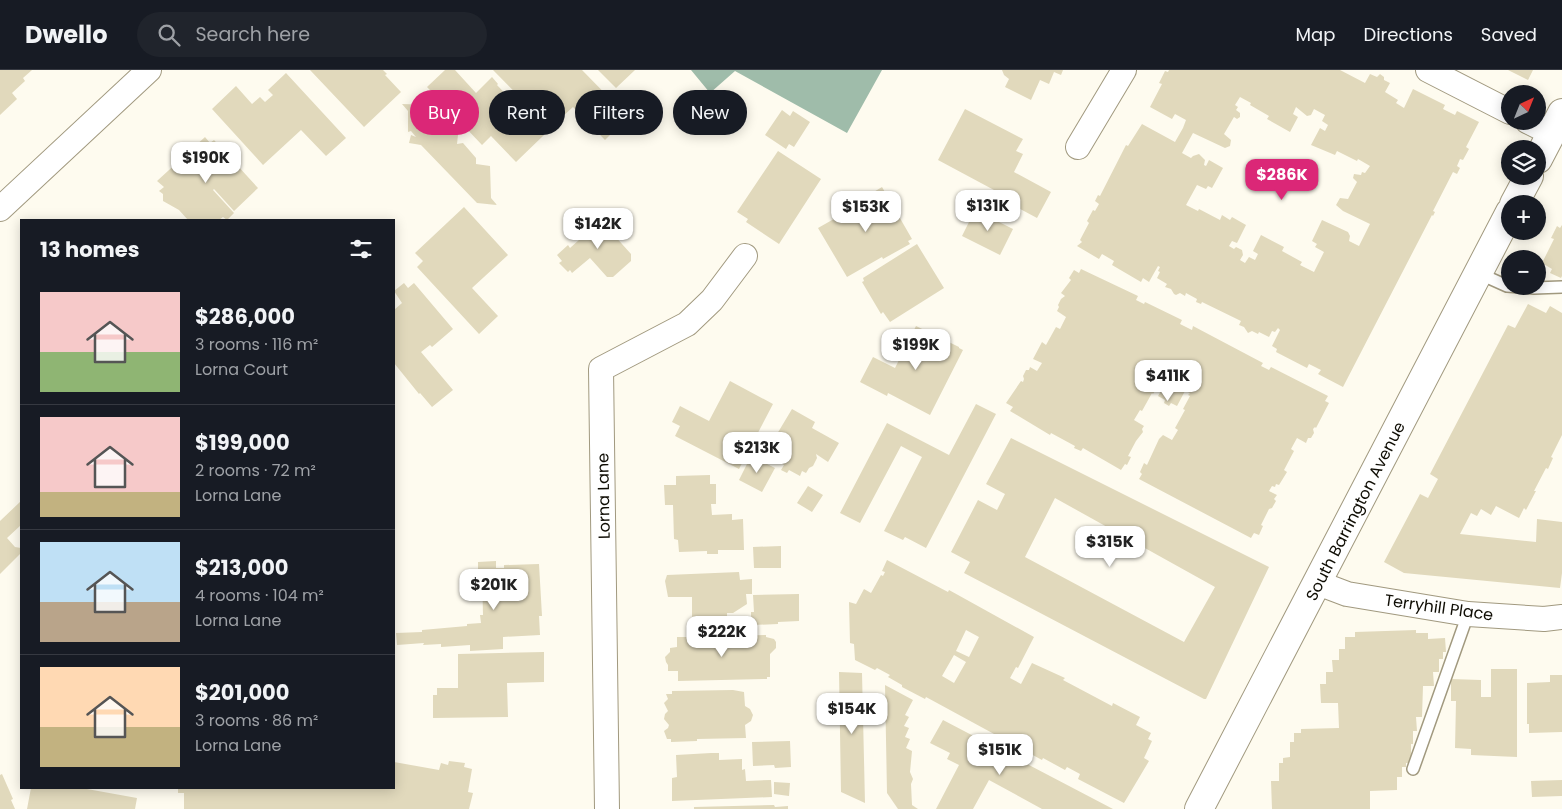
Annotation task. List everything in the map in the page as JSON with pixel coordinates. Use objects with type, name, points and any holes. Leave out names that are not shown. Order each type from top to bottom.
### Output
[{"type":"street","points":[[0,209],[149,70]]},
{"type":"street","points":[[1078,147],[1124,70]]},
{"type":"street","points":[[1428,70],[1501,107]]},
{"type":"street","points":[[1543,140],[1547,122]]},
{"type":"street","name":"South Barrington Avenue","points":[[1199,809],[1501,229]]},
{"type":"street","name":"Lorna Lane","points":[[607,809],[602,369],[687,324],[712,300],[745,256]]},
{"type":"street","name":"Terryhill Place","points":[[1318,583],[1347,594],[1468,614],[1544,618],[1562,617]]},
{"type":"lane","points":[[1478,272],[1507,286],[1534,288],[1562,287]]},
{"type":"lane","points":[[1413,769],[1468,614]]},
{"type":"green space","points":[[691,70],[882,70],[847,133],[735,71],[713,90],[708,90]]},
{"type":"building","points":[[0,70],[32,70],[23,78],[25,81],[12,93],[17,99],[0,115]]},
{"type":"building","points":[[310,70],[383,70],[387,74],[385,75],[401,92],[364,127]]},
{"type":"building","points":[[445,70],[455,70],[473,90],[430,90],[427,87]]},
{"type":"building","points":[[493,70],[582,70],[602,90],[575,90],[575,109],[573,107],[565,114],[565,90],[513,90]]},
{"type":"building","points":[[598,70],[635,70],[616,88]]},
{"type":"building","points":[[1002,70],[1063,70],[1061,75],[1054,72],[1049,84],[1040,80],[1031,100],[1005,87],[1009,79]]},
{"type":"building","points":[[1169,70],[1340,70],[1365,83],[1370,74],[1377,77],[1380,74],[1384,77],[1384,80],[1390,83],[1385,92],[1398,100],[1396,103],[1404,108],[1413,89],[1445,105],[1443,109],[1455,115],[1457,111],[1479,122],[1466,147],[1469,149],[1463,160],[1460,159],[1457,166],[1460,168],[1457,174],[1453,172],[1433,211],[1435,212],[1433,216],[1343,387],[1318,374],[1321,370],[1309,364],[1307,368],[1276,352],[1277,349],[1272,346],[1280,330],[1278,328],[1275,332],[1272,331],[1269,337],[1259,332],[1258,334],[1252,331],[1248,333],[1244,327],[1239,325],[1241,321],[1202,302],[1201,304],[1196,302],[1197,299],[1186,293],[1185,296],[1180,293],[1174,294],[1171,289],[1165,287],[1167,284],[1157,278],[1160,267],[1158,266],[1149,282],[1143,278],[1141,282],[1112,265],[1114,261],[1102,254],[1099,259],[1077,246],[1082,242],[1080,240],[1089,223],[1087,221],[1099,204],[1095,201],[1098,195],[1100,196],[1126,145],[1128,146],[1142,124],[1175,142],[1183,128],[1186,120],[1175,114],[1172,119],[1150,107],[1162,84],[1159,83],[1165,71],[1168,72]],"holes":[[[1240,97],[1251,103],[1250,105],[1269,116],[1267,119],[1290,132],[1298,117],[1293,114],[1296,107],[1307,116],[1311,115],[1314,109],[1325,115],[1322,121],[1328,125],[1325,131],[1320,128],[1311,145],[1335,155],[1337,151],[1370,166],[1365,173],[1362,172],[1361,175],[1354,174],[1353,178],[1357,182],[1348,199],[1340,198],[1336,205],[1343,211],[1370,224],[1359,246],[1349,241],[1350,236],[1348,232],[1322,220],[1312,241],[1317,244],[1315,247],[1324,252],[1314,272],[1300,265],[1302,262],[1282,251],[1284,247],[1261,235],[1253,251],[1258,254],[1255,260],[1249,257],[1245,263],[1240,260],[1243,255],[1242,250],[1229,246],[1232,241],[1237,243],[1246,225],[1232,217],[1230,220],[1222,215],[1220,220],[1199,209],[1198,211],[1186,205],[1197,185],[1206,189],[1208,186],[1212,188],[1223,168],[1209,160],[1206,166],[1204,165],[1205,160],[1199,154],[1191,158],[1182,153],[1193,133],[1225,148],[1230,146],[1231,140],[1224,134],[1234,117],[1237,119],[1240,117],[1240,113],[1236,110],[1238,107],[1235,105]]]},
{"type":"building","points":[[1508,70],[1533,70],[1528,80]]},
{"type":"building","points":[[286,73],[346,138],[326,156],[301,130],[263,165],[212,109],[236,86],[252,104],[260,97],[265,102],[273,95],[268,90]]},
{"type":"building","points":[[492,77],[502,90],[489,90],[489,135],[544,135],[516,162],[491,136],[482,145],[473,135],[479,135],[479,90]]},
{"type":"building","points":[[402,104],[410,104],[410,131],[408,132],[408,111]]},
{"type":"building","points":[[965,109],[1023,139],[1016,151],[1023,154],[1014,172],[1051,192],[1037,218],[992,194],[994,190],[938,160]]},
{"type":"building","points":[[782,110],[790,116],[793,111],[810,122],[794,147],[789,144],[786,149],[765,135]]},
{"type":"building","points":[[411,135],[416,137],[414,135],[458,135],[457,144],[463,143],[476,158],[476,164],[490,166],[491,198],[497,205],[477,203],[421,145],[409,143]]},
{"type":"building","points":[[600,135],[610,135],[605,140]]},
{"type":"building","points":[[205,137],[210,143],[214,140],[258,188],[234,211],[214,189],[234,213],[228,219],[223,217],[220,219],[187,219],[179,210],[163,201],[163,194],[159,191],[164,187],[157,181]]},
{"type":"building","points":[[778,151],[821,179],[779,244],[746,222],[748,219],[737,212]]},
{"type":"building","points":[[882,187],[912,239],[908,241],[910,244],[847,277],[818,228],[855,207],[859,215],[863,212],[857,202]]},
{"type":"building","points":[[464,207],[508,255],[472,288],[498,316],[479,334],[417,267],[423,261],[415,253]]},
{"type":"building","points":[[975,210],[1013,229],[1000,255],[962,236]]},
{"type":"building","points":[[607,215],[619,229],[613,234],[631,254],[631,261],[613,277],[607,277],[590,258],[572,273],[570,270],[568,272],[559,263],[562,261],[557,255],[568,245],[570,248]]},
{"type":"building","points":[[1562,225],[1561,278],[1550,273],[1552,269],[1546,265],[1546,255],[1554,239],[1551,238],[1557,226],[1560,228]]},
{"type":"building","points":[[917,244],[944,288],[890,322],[883,312],[881,314],[862,282],[864,281],[863,278]]},
{"type":"building","points":[[1081,269],[1138,296],[1136,300],[1144,304],[1145,302],[1182,320],[1180,324],[1192,330],[1193,326],[1263,363],[1261,366],[1269,370],[1271,367],[1328,396],[1325,401],[1329,403],[1316,428],[1313,429],[1314,433],[1311,438],[1308,438],[1306,443],[1297,438],[1291,449],[1294,451],[1284,470],[1287,472],[1279,485],[1272,486],[1269,491],[1277,495],[1274,499],[1276,501],[1272,508],[1269,509],[1261,525],[1263,526],[1259,535],[1254,533],[1251,538],[1139,479],[1144,463],[1147,465],[1159,439],[1163,435],[1172,440],[1178,430],[1175,428],[1190,396],[1188,395],[1190,393],[1185,391],[1177,406],[1171,403],[1169,406],[1164,403],[1165,400],[1158,396],[1167,381],[1163,379],[1134,420],[1144,426],[1143,432],[1128,456],[1131,457],[1127,465],[1125,464],[1121,470],[1083,448],[1081,451],[1074,448],[1075,446],[1051,433],[1050,435],[1010,411],[1013,407],[1006,403],[1021,381],[1023,382],[1026,370],[1029,370],[1030,367],[1037,371],[1042,363],[1033,359],[1042,342],[1046,345],[1056,327],[1060,329],[1066,317],[1057,311],[1061,299],[1065,296],[1061,293],[1071,280],[1069,278],[1074,270],[1079,273]]},
{"type":"building","points":[[404,283],[408,288],[414,283],[453,329],[432,347],[430,345],[421,352],[453,390],[432,407],[395,364],[395,309],[402,303],[395,290]]},
{"type":"building","points":[[1528,304],[1546,313],[1550,306],[1562,313],[1562,435],[1551,457],[1553,458],[1548,469],[1546,468],[1526,510],[1524,508],[1519,518],[1496,506],[1491,515],[1481,509],[1477,516],[1471,513],[1460,534],[1536,542],[1537,519],[1562,522],[1562,573],[1560,588],[1404,573],[1384,562],[1420,494],[1428,498],[1438,479],[1430,474],[1508,325],[1515,328]]},
{"type":"building","points":[[916,326],[963,350],[930,415],[888,393],[887,396],[860,382],[873,357],[895,368]]},
{"type":"building","points":[[730,381],[773,404],[739,469],[675,436],[680,426],[672,422],[680,406],[709,421]]},
{"type":"building","points":[[976,404],[996,414],[926,548],[905,537],[903,540],[884,531],[922,457],[901,446],[860,523],[840,513],[887,423],[949,455]]},
{"type":"building","points":[[792,409],[815,422],[812,428],[839,443],[828,462],[816,454],[817,458],[813,466],[806,473],[802,471],[800,476],[789,470],[787,473],[781,470],[784,465],[769,457],[779,440],[776,438],[777,434]]},
{"type":"building","points":[[1011,438],[1269,567],[1206,699],[964,573],[970,562],[951,552],[978,500],[997,510],[1005,494],[986,484]],"holes":[[[1055,498],[1215,587],[1184,642],[1025,557]]]},
{"type":"building","points":[[751,456],[775,468],[762,492],[739,480]]},
{"type":"building","points":[[710,475],[710,484],[716,484],[716,504],[711,504],[712,515],[732,514],[732,520],[743,519],[744,550],[718,550],[718,554],[707,554],[707,551],[679,552],[678,540],[674,539],[673,505],[665,505],[664,485],[676,485],[676,476]]},
{"type":"building","points":[[808,486],[823,495],[812,512],[797,503]]},
{"type":"building","points":[[20,502],[20,526],[7,538],[15,547],[20,548],[20,554],[0,574],[0,521]]},
{"type":"building","points":[[781,546],[781,568],[754,568],[753,547]]},
{"type":"building","points":[[887,560],[948,592],[949,590],[1034,637],[1018,668],[1016,667],[1010,678],[1021,684],[1032,663],[1065,678],[1063,680],[1112,706],[1113,703],[1140,717],[1136,725],[1151,733],[1148,739],[1152,741],[1144,758],[1149,761],[1124,803],[1078,779],[1080,774],[1067,767],[1065,770],[1043,758],[1042,760],[926,697],[925,699],[902,687],[902,685],[888,677],[890,675],[877,668],[875,670],[855,660],[854,644],[850,643],[849,602],[856,604],[864,589],[871,593],[881,575],[883,576],[885,572],[882,571]],"holes":[[[966,630],[979,637],[969,657],[956,651]],[[954,655],[966,662],[954,683],[942,676]]]},
{"type":"building","points":[[496,561],[496,568],[504,568],[504,565],[539,564],[542,616],[539,616],[540,635],[503,637],[503,649],[470,651],[470,645],[441,647],[441,644],[423,645],[424,643],[397,645],[396,633],[422,632],[422,630],[481,623],[480,615],[483,615],[482,574],[478,575],[478,562]]},
{"type":"building","points":[[739,572],[740,580],[752,579],[752,594],[746,594],[747,604],[733,613],[727,613],[727,619],[692,618],[692,597],[668,597],[665,581],[667,575]]},
{"type":"building","points":[[799,594],[799,621],[753,625],[751,612],[754,612],[753,595]]},
{"type":"building","points":[[1416,630],[1416,633],[1428,633],[1428,639],[1445,638],[1446,652],[1443,652],[1443,659],[1439,659],[1439,672],[1433,672],[1434,686],[1423,686],[1422,717],[1416,717],[1417,731],[1413,731],[1411,763],[1406,763],[1406,767],[1402,767],[1402,777],[1397,777],[1397,790],[1370,791],[1370,809],[1272,809],[1271,781],[1279,781],[1279,763],[1283,763],[1283,758],[1290,757],[1290,742],[1294,742],[1294,733],[1301,733],[1301,729],[1339,728],[1338,703],[1321,703],[1320,684],[1326,684],[1326,672],[1333,672],[1332,660],[1339,660],[1339,649],[1345,649],[1345,637],[1355,637],[1355,632]]},
{"type":"building","points":[[733,634],[733,636],[766,635],[766,637],[774,639],[776,648],[770,654],[770,677],[767,677],[767,679],[678,681],[678,671],[668,671],[665,657],[670,652],[670,648],[677,647],[677,637]]},
{"type":"building","points":[[544,652],[544,682],[507,683],[508,717],[433,718],[433,695],[437,695],[437,688],[458,688],[458,654]]},
{"type":"building","points":[[1491,669],[1517,669],[1517,757],[1471,755],[1471,749],[1455,748],[1456,701],[1451,701],[1451,679],[1481,680],[1481,697],[1491,697]]},
{"type":"building","points":[[839,672],[862,673],[865,803],[841,792]]},
{"type":"building","points":[[1550,675],[1562,675],[1562,732],[1529,733],[1529,724],[1527,724],[1527,683],[1550,682]]},
{"type":"building","points":[[885,685],[913,700],[905,715],[909,717],[904,726],[909,728],[905,737],[910,739],[906,748],[912,751],[910,772],[913,779],[911,784],[912,805],[918,809],[898,809],[887,793]]},
{"type":"building","points":[[733,690],[744,692],[745,706],[750,709],[753,715],[751,721],[745,725],[746,738],[697,739],[697,741],[671,742],[671,739],[667,739],[664,731],[669,725],[664,719],[668,711],[664,703],[668,699],[666,694],[672,694],[672,691]]},
{"type":"building","points":[[943,720],[1113,809],[1042,809],[989,780],[973,809],[936,809],[959,765],[947,759],[950,753],[930,743]]},
{"type":"building","points":[[790,741],[791,767],[775,768],[774,765],[753,766],[752,742]]},
{"type":"building","points":[[719,753],[719,760],[742,759],[742,770],[745,769],[746,781],[771,780],[772,797],[672,801],[672,778],[677,777],[676,755]]},
{"type":"building","points":[[449,761],[465,763],[464,767],[472,769],[468,792],[473,793],[469,809],[184,809],[184,793],[178,793],[178,789],[395,789],[395,762],[439,770],[441,763],[448,765]]},
{"type":"building","points":[[2,774],[13,799],[11,800],[15,809],[0,809],[0,775]]},
{"type":"building","points":[[1562,780],[1562,796],[1532,797],[1531,781]]},
{"type":"building","points":[[774,782],[790,783],[789,796],[774,794]]},
{"type":"building","points":[[31,789],[87,789],[137,798],[135,809],[27,809]]},
{"type":"building","points":[[774,805],[775,807],[788,806],[788,809],[694,809],[694,807]]}]
